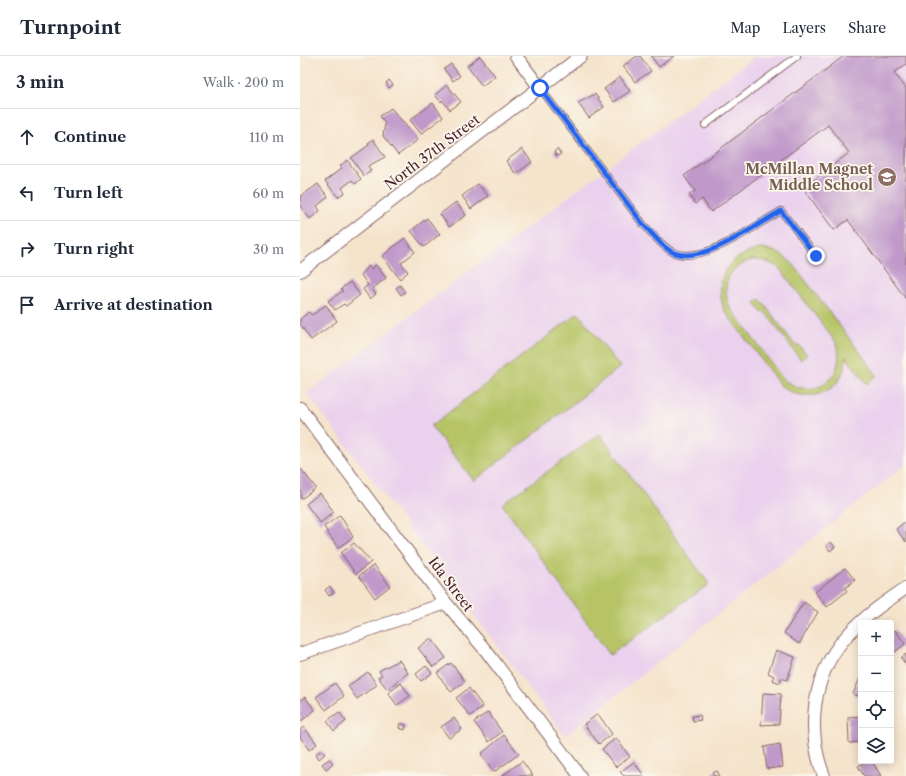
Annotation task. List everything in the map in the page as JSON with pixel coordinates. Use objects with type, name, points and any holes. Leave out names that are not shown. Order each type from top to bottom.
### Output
[{"type":"street","points":[[516,56],[540,88]]},
{"type":"street","name":"North 37th Street","points":[[300,271],[581,56]]},
{"type":"street","name":"Ida Street","points":[[300,408],[446,603],[487,652],[580,776]]},
{"type":"street","points":[[824,776],[814,740],[814,713],[816,696],[827,664],[844,638],[861,621],[906,588]]},
{"type":"street","points":[[300,654],[446,603]]},
{"type":"lane","points":[[705,125],[797,56]]},
{"type":"lane","points":[[540,88],[643,224],[662,243],[676,254],[704,253],[781,211],[816,256]]},
{"type":"shaded area","name":"McMillan Magnet Middle School","points":[[756,56],[906,56],[906,464],[565,736],[307,393]]},
{"type":"green space","points":[[759,249],[769,250],[785,257],[793,264],[877,375],[867,384],[846,357],[844,370],[838,381],[832,388],[824,392],[815,395],[796,394],[780,385],[724,310],[721,299],[720,288],[725,271],[730,264],[747,253]],"holes":[[[751,260],[771,263],[781,270],[837,344],[839,357],[837,368],[832,377],[825,383],[816,387],[806,388],[795,386],[784,380],[729,306],[726,290],[728,278],[736,268]]]},
{"type":"green space","points":[[760,299],[796,346],[799,345],[807,355],[801,360],[765,312],[762,313],[755,303]]},
{"type":"green space","points":[[578,313],[620,367],[474,481],[431,426]]},
{"type":"green space","points":[[600,434],[709,584],[610,655],[502,504]]},
{"type":"building","points":[[480,56],[495,76],[482,86],[467,66]]},
{"type":"building","points":[[637,56],[640,56],[651,71],[635,82],[623,66]]},
{"type":"building","points":[[651,56],[674,56],[659,67]]},
{"type":"building","name":"McMillan Magnet Middle School","points":[[844,56],[906,56],[906,64],[894,73],[906,88],[906,299],[848,220],[834,230],[803,188],[849,153],[828,125],[711,212],[702,199],[695,204],[689,195],[695,191],[684,176]]},
{"type":"building","points":[[451,64],[460,76],[453,81],[444,69]]},
{"type":"building","points":[[620,77],[630,91],[614,102],[604,89]]},
{"type":"building","points":[[389,80],[393,85],[389,88],[386,83]]},
{"type":"building","points":[[447,85],[461,102],[450,110],[442,100],[441,102],[435,95]]},
{"type":"building","points":[[595,94],[604,107],[589,118],[578,103]]},
{"type":"building","points":[[433,103],[443,117],[421,134],[410,120]]},
{"type":"building","points":[[391,108],[418,140],[398,155],[383,136],[385,123],[380,116]]},
{"type":"building","points":[[373,139],[385,157],[368,166],[371,171],[364,176],[351,158],[369,145],[368,143]]},
{"type":"building","points":[[522,149],[532,162],[516,174],[506,161]]},
{"type":"building","points":[[557,149],[561,154],[557,156],[554,152]]},
{"type":"building","points":[[347,160],[361,179],[355,184],[352,180],[342,188],[345,192],[338,197],[325,181],[342,168],[340,166]]},
{"type":"building","points":[[318,184],[328,197],[317,206],[320,211],[310,219],[300,206],[300,197]]},
{"type":"building","points":[[478,184],[488,196],[471,209],[462,196]]},
{"type":"building","points":[[456,202],[466,215],[449,227],[440,214]]},
{"type":"building","points":[[427,218],[440,234],[424,247],[411,231]]},
{"type":"building","points":[[405,238],[415,252],[401,263],[408,272],[400,279],[382,256]]},
{"type":"building","points":[[376,265],[386,278],[372,289],[376,294],[370,299],[363,289],[368,285],[361,275],[369,266],[371,269]]},
{"type":"building","points":[[350,282],[360,295],[346,306],[344,304],[335,310],[328,301],[343,291],[341,289]]},
{"type":"building","points":[[400,285],[405,292],[401,295],[396,288]]},
{"type":"building","points":[[326,305],[337,321],[311,340],[300,324],[300,319],[309,312],[312,315]]},
{"type":"building","points":[[301,469],[316,488],[301,499],[300,470]]},
{"type":"building","points":[[320,493],[334,512],[320,523],[306,504]]},
{"type":"building","points":[[340,515],[353,537],[338,548],[324,527]]},
{"type":"building","points":[[906,521],[906,542],[896,529]]},
{"type":"building","points":[[831,542],[835,547],[830,551],[826,545]]},
{"type":"building","points":[[354,543],[371,562],[356,574],[341,553]]},
{"type":"building","points":[[374,565],[390,586],[375,598],[359,576]]},
{"type":"building","points":[[845,568],[855,580],[845,588],[847,591],[827,607],[815,592]]},
{"type":"building","points":[[330,586],[334,593],[329,596],[325,590]]},
{"type":"building","points":[[804,602],[818,612],[799,644],[784,633]]},
{"type":"building","points":[[895,630],[905,644],[894,653]]},
{"type":"building","points":[[431,638],[446,658],[433,667],[418,648]]},
{"type":"building","points":[[776,650],[795,657],[787,680],[781,678],[780,683],[772,680],[774,676],[768,673]]},
{"type":"building","points":[[906,654],[906,665],[901,658]]},
{"type":"building","points":[[399,660],[408,673],[387,689],[378,677],[382,675],[379,671]]},
{"type":"building","points":[[451,663],[465,681],[451,692],[437,673]]},
{"type":"building","points":[[426,666],[432,673],[421,681],[416,674]]},
{"type":"building","points":[[368,672],[377,685],[357,699],[348,686]]},
{"type":"building","points":[[335,683],[344,696],[326,710],[316,697]]},
{"type":"building","points":[[401,683],[410,696],[397,705],[388,693]]},
{"type":"building","points":[[858,683],[858,696],[853,694]]},
{"type":"building","points":[[469,688],[483,707],[470,716],[456,698]]},
{"type":"building","points":[[763,693],[781,694],[779,724],[761,725]]},
{"type":"building","points":[[305,697],[315,710],[300,722],[300,700]]},
{"type":"building","points":[[339,712],[346,721],[334,731],[327,721]]},
{"type":"building","points":[[488,712],[502,732],[489,742],[474,722]]},
{"type":"building","points":[[598,714],[612,734],[599,744],[584,724]]},
{"type":"building","points":[[700,715],[701,720],[693,721],[692,716]]},
{"type":"building","points":[[858,716],[858,742],[849,743],[848,717]]},
{"type":"building","points":[[454,718],[462,729],[449,738],[441,727]]},
{"type":"building","points":[[400,723],[406,725],[405,730],[399,728]]},
{"type":"building","points":[[304,727],[317,744],[309,750],[300,737],[300,730]]},
{"type":"building","points":[[504,735],[519,754],[494,772],[481,754]]},
{"type":"building","points":[[616,738],[630,757],[616,767],[602,749]]},
{"type":"building","points":[[780,744],[783,767],[767,769],[764,747]]},
{"type":"building","points":[[321,750],[325,754],[319,759],[316,754]]},
{"type":"building","points":[[329,759],[333,763],[326,769],[322,764]]},
{"type":"building","points":[[522,761],[533,776],[502,776]]},
{"type":"building","points":[[634,762],[644,776],[624,776],[620,772]]},
{"type":"building","points":[[862,764],[874,764],[881,776],[864,776],[858,766]]},
{"type":"building","points":[[717,771],[720,776],[714,776],[712,773]]},
{"type":"place","name":"McMillan Magnet Middle School","points":[[887,177]]},
{"type":"route","points":[[540,88],[643,224],[662,243],[676,254],[690,255],[704,253],[781,211],[816,256]]}]
